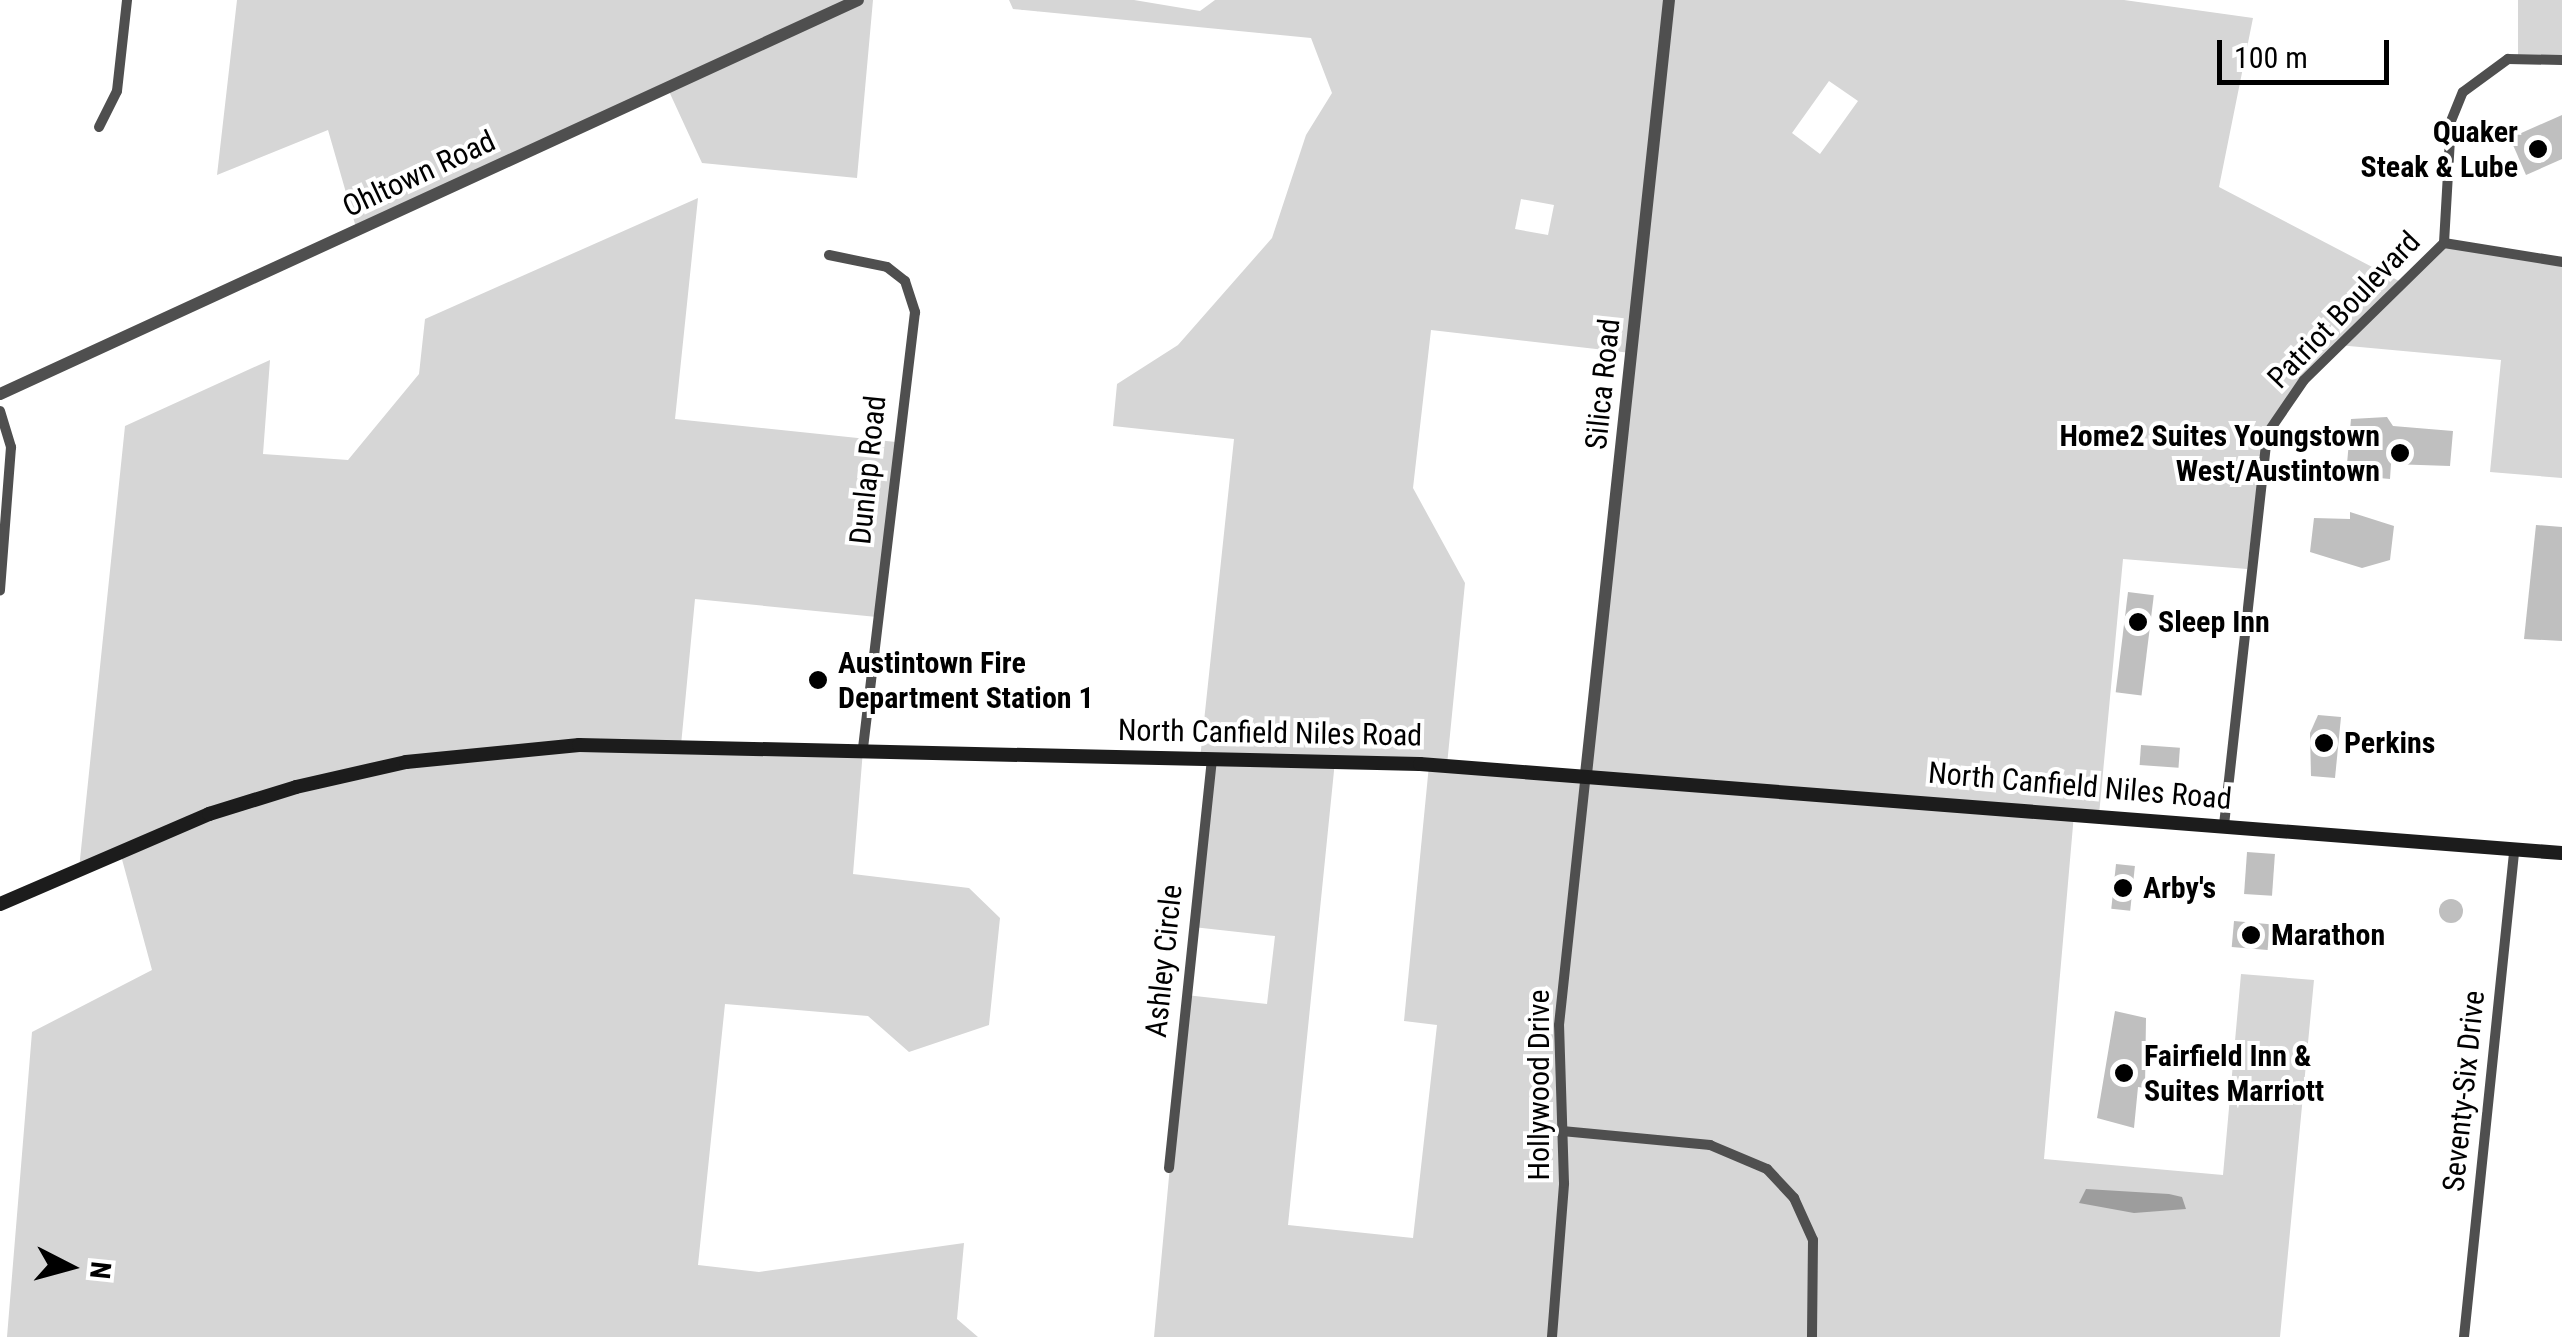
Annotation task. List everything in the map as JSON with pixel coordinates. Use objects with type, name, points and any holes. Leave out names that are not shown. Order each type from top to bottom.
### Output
[{"type":"main road","name":"North Canfield Niles Road","points":[[0,904],[208,814],[406,762],[579,745],[1212,759],[1586,774],[2562,852]]},
{"type":"street","points":[[99,127],[117,90],[127,0]]},
{"type":"street","name":"Ohltown Road","points":[[0,394],[858,0]]},
{"type":"street","name":"Silica Road","points":[[1586,774],[1669,0]]},
{"type":"street","points":[[2562,60],[2508,60],[2463,92],[2452,121],[2444,244],[2562,262]]},
{"type":"street","name":"Patriot Boulevard","points":[[2224,825],[2268,434],[2304,380],[2444,244]]},
{"type":"street","name":"Dunlap Road","points":[[829,254],[887,267],[905,281],[915,312],[864,750]]},
{"type":"street","points":[[0,411],[11,447],[0,590]]},
{"type":"street","name":"Ashley Circle","points":[[1170,1168],[1212,759]]},
{"type":"street","name":"Hollywood Drive","points":[[1552,1337],[1562,1131],[1559,1024],[1586,774]]},
{"type":"street","name":"Seventy-Six Drive","points":[[2464,1337],[2514,850]]},
{"type":"street","points":[[1562,1131],[1710,1145],[1767,1170],[1794,1198],[1814,1240],[1812,1337]]},
{"type":"shaded area","points":[[237,0],[873,0],[857,178],[702,163],[667,87],[357,231],[328,130],[217,175]]},
{"type":"shaded area","points":[[1009,0],[1134,0],[1200,11],[1215,0],[2124,0],[2253,18],[2219,187],[2399,281],[2444,243],[2562,262],[2562,478],[2490,472],[2501,360],[2338,345],[2304,380],[2263,445],[2247,569],[2123,559],[2099,815],[2074,814],[2044,1159],[2223,1175],[2241,974],[2314,980],[2280,1337],[1154,1337],[1186,995],[1267,1004],[1275,936],[1193,927],[1212,760],[1200,759],[1234,439],[1113,426],[1117,384],[1178,345],[1272,238],[1306,135],[1332,93],[1311,38],[1013,9]],"holes":[[[1829,81],[1858,101],[1820,154],[1792,133]],[[1521,199],[1554,205],[1548,235],[1515,229]],[[1431,330],[1631,353],[1586,774],[1447,765],[1465,583],[1413,488]],[[1335,761],[1429,765],[1404,1021],[1437,1025],[1413,1238],[1288,1225]]]},
{"type":"shaded area","points":[[2518,0],[2562,0],[2562,59],[2518,59]]},
{"type":"shaded area","points":[[698,198],[675,419],[896,442],[877,617],[695,599],[681,745],[863,750],[853,874],[969,888],[1000,918],[989,1025],[909,1052],[868,1016],[725,1004],[698,1265],[759,1272],[964,1243],[957,1319],[978,1337],[7,1337],[32,1032],[152,970],[120,852],[79,869],[125,426],[270,360],[263,454],[348,460],[419,374],[425,319]]},
{"type":"shaded area","points":[[2086,1189],[2169,1194],[2182,1197],[2186,1209],[2134,1213],[2079,1203]]},
{"type":"building","name":"Quaker Steak & Lube","points":[[2562,115],[2562,159],[2526,175],[2510,138]]},
{"type":"building","name":"Home2 Suites Youngstown West/Austintown","points":[[2387,417],[2393,426],[2453,431],[2450,466],[2391,464],[2390,479],[2346,475],[2351,419]]},
{"type":"building","points":[[2350,512],[2394,526],[2390,560],[2362,568],[2310,552],[2314,518],[2350,519]]},
{"type":"building","points":[[2536,525],[2562,527],[2562,641],[2524,639]]},
{"type":"building","name":"Sleep Inn","points":[[2128,592],[2154,595],[2141,695],[2116,692]]},
{"type":"building","name":"Perkins","points":[[2318,715],[2341,717],[2335,778],[2311,776],[2310,733]]},
{"type":"building","points":[[2141,745],[2180,748],[2179,768],[2140,765]]},
{"type":"building","name":"Marathon","points":[[2247,852],[2275,854],[2272,896],[2244,894]]},
{"type":"building","name":"Arby's","points":[[2116,864],[2135,866],[2130,911],[2111,909]]},
{"type":"building","points":[[2451,899],[2463,911],[2451,923],[2439,911]]},
{"type":"building","name":"Marathon","points":[[2234,921],[2270,924],[2268,950],[2232,947]]},
{"type":"building","name":"Fairfield Inn & Suites Marriott","points":[[2115,1011],[2146,1018],[2145,1088],[2138,1087],[2134,1128],[2097,1118]]},
{"type":"place","name":"Quaker Steak & Lube","points":[[2538,149]]},
{"type":"place","name":"Home2 Suites Youngstown West/Austintown","points":[[2400,453]]},
{"type":"place","name":"Sleep Inn","points":[[2138,622]]},
{"type":"place","name":"Austintown Fire Department Station 1","points":[[818,680]]},
{"type":"place","name":"Perkins","points":[[2324,743]]},
{"type":"place","name":"Arby's","points":[[2123,888]]},
{"type":"place","name":"Marathon","points":[[2251,935]]},
{"type":"place","name":"Fairfield Inn & Suites Marriott","points":[[2124,1073]]}]
